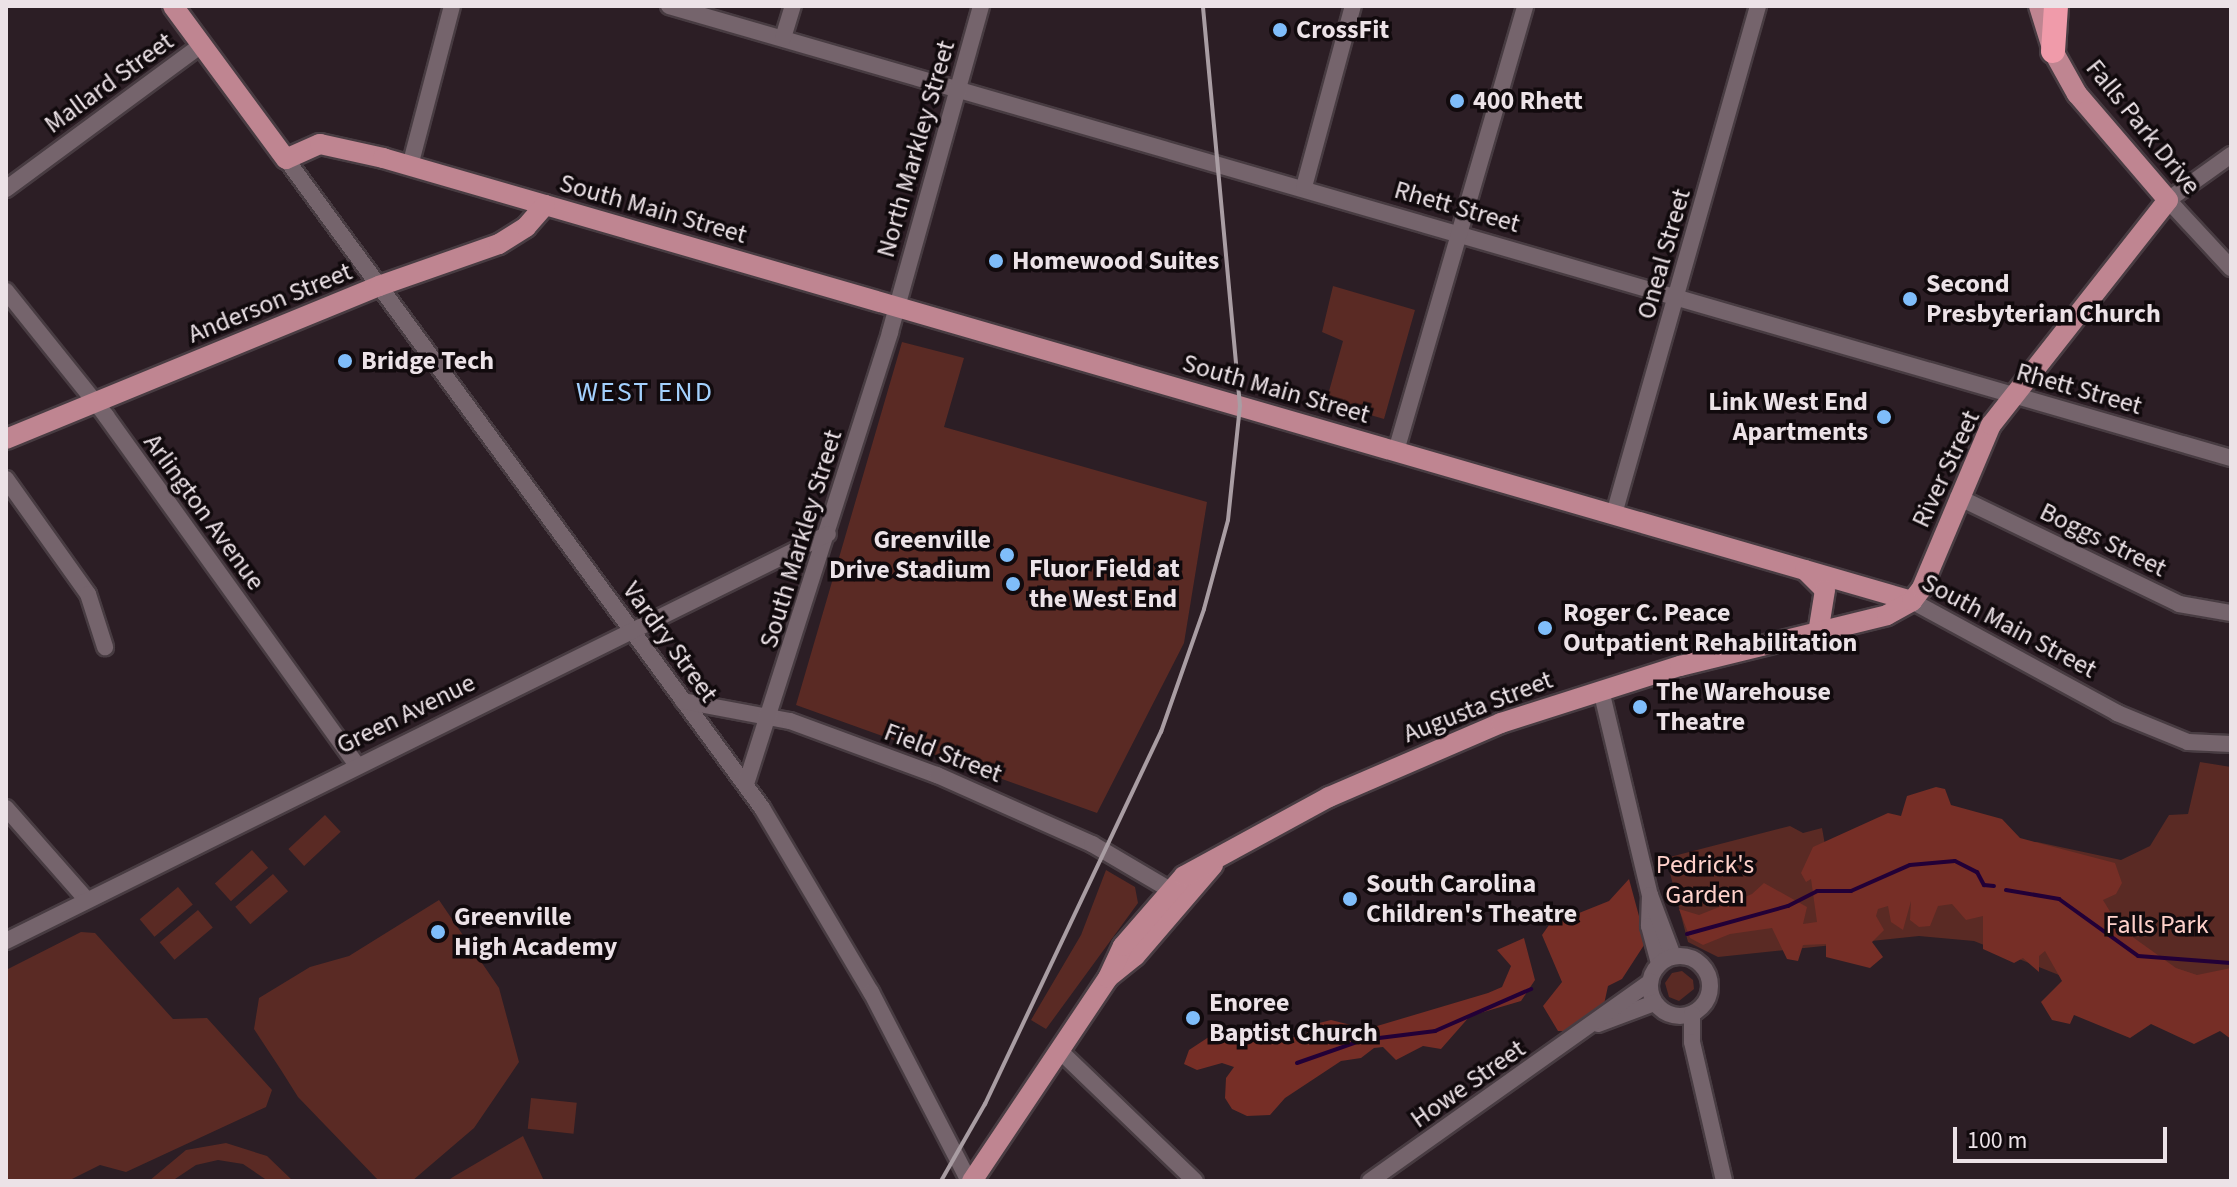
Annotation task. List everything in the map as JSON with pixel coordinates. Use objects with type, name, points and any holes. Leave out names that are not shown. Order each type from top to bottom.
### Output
[{"type":"highway","points":[[2053,51],[2056,6]]},
{"type":"main road","points":[[173,6],[286,159]]},
{"type":"main road","name":"Falls Park Drive","points":[[2039,6],[2053,51],[2093,116],[2168,200]]},
{"type":"main road","name":"South Main Street","points":[[286,159],[320,144],[410,166],[1912,601]]},
{"type":"main road","name":"River Street","points":[[1912,601],[1922,588],[1991,425],[2168,200]]},
{"type":"main road","name":"Anderson Street","points":[[6,439],[379,286],[499,244],[526,227],[545,205]]},
{"type":"main road","points":[[1803,568],[1825,590],[1818,633]]},
{"type":"main road","name":"Augusta Street","points":[[971,1181],[1108,978],[1123,946],[1184,876],[1329,797],[1406,761],[1601,690],[1887,615],[1912,601]]},
{"type":"main road","name":"Augusta Street","points":[[1108,978],[1135,956],[1215,861]]},
{"type":"street","points":[[410,166],[452,6]]},
{"type":"street","name":"Rhett Street","points":[[669,6],[1304,187],[2231,458]]},
{"type":"street","points":[[783,38],[793,6]]},
{"type":"street","name":"North Markley Street","points":[[897,306],[981,6]]},
{"type":"street","points":[[1304,187],[1353,6]]},
{"type":"street","points":[[1396,451],[1525,6]]},
{"type":"street","name":"Oneal Street","points":[[1614,514],[1758,6]]},
{"type":"street","name":"Mallard Street","points":[[6,189],[201,45]]},
{"type":"street","name":"River Street","points":[[2168,200],[2231,155]]},
{"type":"street","name":"Vardry Street","points":[[286,159],[746,784],[813,887],[971,1181]]},
{"type":"street","name":"Falls Park Drive","points":[[2168,200],[2231,268]]},
{"type":"street","name":"Arlington Avenue","points":[[6,291],[94,403],[357,765]]},
{"type":"street","name":"South Markley Street","points":[[746,784],[770,718],[897,306]]},
{"type":"street","points":[[6,479],[88,594],[105,647]]},
{"type":"street","name":"Boggs Street","points":[[1958,497],[2179,604],[2231,613]]},
{"type":"street","name":"Green Avenue","points":[[6,941],[828,534]]},
{"type":"street","name":"South Main Street","points":[[1912,601],[2117,713],[2188,742],[2231,744]]},
{"type":"street","points":[[1601,690],[1666,960],[1650,982],[1654,1003],[1692,1042]]},
{"type":"street","name":"Field Street","points":[[683,701],[770,718],[937,775],[1044,821],[1170,890]]},
{"type":"street","points":[[6,808],[86,899]]},
{"type":"street","points":[[1666,960],[1695,960],[1709,980],[1708,999],[1692,1014],[1669,1015]]},
{"type":"street","name":"Howe Street","points":[[1370,1181],[1593,1026],[1650,982]]},
{"type":"street","name":"Howe Street","points":[[1593,1026],[1654,1003]]},
{"type":"street","points":[[1692,1014],[1692,1042],[1724,1181]]},
{"type":"street","points":[[1060,1051],[1195,1181]]},
{"type":"green space","points":[[1333,286],[1415,310],[1384,419],[1326,402],[1343,341],[1322,332]]},
{"type":"green space","name":"Fluor Field at the West End","points":[[902,342],[964,358],[944,427],[1207,502],[1184,643],[1097,813],[796,705]]},
{"type":"green space","name":"Falls Park","points":[[2200,762],[2231,767],[2231,1025],[2094,989],[1974,941],[1919,936],[1718,957],[1688,942],[1666,858],[1790,826],[1803,833],[1822,828],[1825,845],[2037,842],[2121,860],[2150,846],[2169,815],[2188,814]]},
{"type":"green space","points":[[325,815],[341,832],[304,866],[288,849]]},
{"type":"green space","points":[[252,850],[268,868],[231,901],[215,883]]},
{"type":"green space","points":[[1106,870],[1135,887],[1138,903],[1046,1029],[1031,1020],[1081,935]]},
{"type":"green space","points":[[273,874],[288,891],[250,924],[235,907]]},
{"type":"green space","points":[[178,887],[193,905],[154,937],[140,919]]},
{"type":"green space","points":[[439,900],[499,988],[519,1062],[474,1128],[412,1181],[379,1181],[298,1097],[254,1029],[259,998],[310,967],[349,956]]},
{"type":"green space","points":[[198,910],[213,928],[174,960],[160,942]]},
{"type":"green space","points":[[81,932],[95,933],[173,1019],[207,1018],[272,1090],[266,1107],[126,1172],[100,1165],[68,1181],[6,1181],[6,970]]},
{"type":"green space","points":[[1682,971],[1693,980],[1694,989],[1679,1001],[1669,997],[1665,983],[1672,973]]},
{"type":"green space","points":[[531,1098],[577,1103],[574,1134],[528,1129]]},
{"type":"green space","points":[[523,1136],[544,1181],[447,1181],[453,1177]]},
{"type":"green space","points":[[226,1143],[267,1156],[293,1181],[268,1181],[243,1164],[218,1160],[196,1165],[172,1181],[149,1181],[186,1150]]},
{"type":"shaded area","name":"Falls Park","points":[[1936,787],[1945,789],[1951,805],[2002,819],[2020,838],[2115,863],[2122,883],[2116,894],[2103,900],[2120,928],[2176,968],[2197,975],[2231,968],[2231,1039],[2220,1031],[2194,1044],[2151,1024],[2130,1038],[2074,1015],[2070,1024],[2052,1020],[2041,1002],[2062,981],[2045,951],[2039,956],[2039,972],[2023,958],[2014,963],[1983,949],[1983,916],[1966,920],[1952,904],[1938,906],[1930,926],[1919,927],[1910,920],[1911,901],[1903,930],[1891,922],[1888,906],[1878,909],[1876,916],[1884,930],[1872,942],[1883,957],[1870,968],[1826,957],[1826,944],[1803,945],[1798,961],[1787,959],[1772,928],[1730,934],[1703,945],[1690,938],[1679,909],[1699,915],[1752,894],[1764,883],[1807,907],[1803,924],[1817,922],[1811,879],[1806,882],[1801,873],[1813,847],[1888,813],[1901,816],[1907,796]]},
{"type":"shaded area","points":[[1629,879],[1646,942],[1622,979],[1608,986],[1603,1009],[1572,1031],[1558,1031],[1543,1006],[1562,982],[1542,935],[1549,925],[1609,901]]},
{"type":"shaded area","points":[[1524,938],[1535,980],[1521,1001],[1470,1016],[1441,1049],[1423,1046],[1396,1060],[1383,1047],[1374,1048],[1361,1058],[1341,1061],[1285,1098],[1270,1115],[1247,1116],[1232,1109],[1225,1098],[1226,1078],[1234,1067],[1222,1063],[1197,1070],[1184,1064],[1189,1050],[1224,1027],[1241,1027],[1269,1040],[1304,1036],[1315,1024],[1331,1020],[1367,1029],[1488,993],[1502,987],[1511,966],[1497,950]]},
{"type":"waterway","points":[[1687,934],[1788,906],[1817,891],[1851,891],[1910,865],[1955,861],[1977,872],[1984,885],[1994,886]]},
{"type":"waterway","points":[[2006,890],[2059,899],[2138,956],[2231,963]]},
{"type":"waterway","points":[[1297,1063],[1363,1040],[1435,1031],[1531,989]]},
{"type":"railway","points":[[941,1181],[985,1104],[1161,732],[1204,609],[1228,520],[1240,406],[1203,6]]},
{"type":"place","name":"CrossFit","points":[[1280,30]]},
{"type":"place","name":"400 Rhett","points":[[1457,101]]},
{"type":"place","name":"Homewood Suites","points":[[996,261]]},
{"type":"place","name":"Second Presbyterian Church","points":[[1910,299]]},
{"type":"place","name":"Bridge Tech","points":[[345,361]]},
{"type":"place","name":"Link West End Apartments","points":[[1884,417]]},
{"type":"place","name":"Greenville Drive Stadium","points":[[1007,555]]},
{"type":"place","name":"Fluor Field at the West End","points":[[1013,584]]},
{"type":"place","name":"Roger C. Peace Outpatient Rehabilitation","points":[[1545,628]]},
{"type":"place","name":"The Warehouse Theatre","points":[[1640,707]]},
{"type":"place","name":"South Carolina Children's Theatre","points":[[1350,899]]},
{"type":"place","name":"Greenville High Academy","points":[[438,932]]},
{"type":"place","name":"Enoree Baptist Church","points":[[1193,1018]]},
{"type":"district","name":"WEST END","points":[[645,392]]},
{"type":"park label","name":"Pedrick's Garden","points":[[1705,880]]}]
